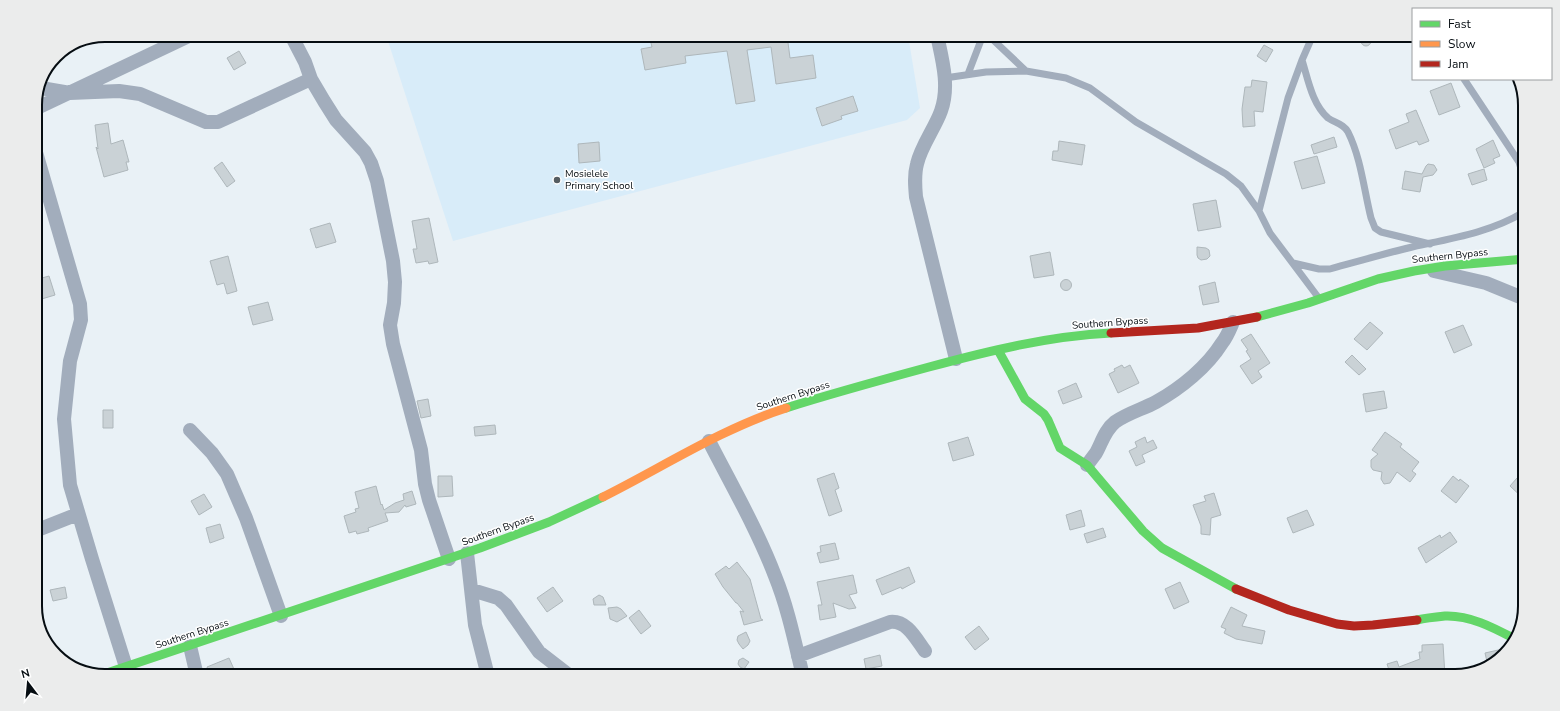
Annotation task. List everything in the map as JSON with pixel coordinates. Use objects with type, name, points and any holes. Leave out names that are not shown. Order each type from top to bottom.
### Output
[{"type":"street","points":[[42,106],[176,42]]},
{"type":"street","points":[[295,42],[300,50],[311,79],[336,120],[365,152],[373,169],[393,261],[394,296],[390,325],[393,344],[422,450],[429,500],[449,559]]},
{"type":"street","points":[[938,42],[945,78],[945,93],[941,110],[917,162],[915,177],[916,197],[956,359]]},
{"type":"street","points":[[44,89],[70,93],[119,91],[140,94],[211,123],[244,110],[311,79]]},
{"type":"street","points":[[42,173],[80,304],[81,320],[70,361],[64,419],[70,485],[126,667]]},
{"type":"street","name":"Southern Bypass","points":[[120,669],[467,553],[549,522],[587,505],[709,441],[759,418],[956,359],[1087,334],[1178,330],[1234,322],[1320,299],[1372,281],[1424,268],[1518,260]]},
{"type":"street","points":[[1424,268],[1486,283],[1518,296]]},
{"type":"street","points":[[1087,465],[1096,454],[1107,431],[1115,422],[1156,402],[1196,373],[1210,360],[1223,343],[1234,322]]},
{"type":"street","points":[[998,350],[1025,398],[1044,414],[1048,420],[1060,448],[1087,465],[1143,531],[1162,548],[1243,593],[1289,610],[1337,624],[1354,626],[1373,625],[1446,616],[1467,619],[1488,625],[1510,636]]},
{"type":"street","points":[[190,430],[212,453],[227,474],[246,518],[281,616]]},
{"type":"street","points":[[709,441],[752,525],[775,575],[801,669]]},
{"type":"street","points":[[42,528],[78,514]]},
{"type":"street","points":[[467,553],[476,624],[486,669]]},
{"type":"street","points":[[472,590],[498,598],[506,605],[539,652],[561,669]]},
{"type":"street","points":[[798,656],[896,621],[904,624],[926,651]]},
{"type":"street","points":[[190,646],[195,669]]},
{"type":"lane","points":[[968,74],[980,42]]},
{"type":"lane","points":[[995,42],[1026,71]]},
{"type":"lane","points":[[1259,211],[1288,98],[1302,60],[1311,42]]},
{"type":"lane","points":[[1302,60],[1312,92],[1321,109],[1329,118],[1343,125],[1349,132],[1357,156],[1371,218],[1375,228],[1381,232],[1430,244]]},
{"type":"lane","points":[[945,78],[986,72],[1026,71],[1066,78],[1090,88],[1136,122],[1226,174],[1241,186],[1259,211],[1270,233],[1320,299]]},
{"type":"lane","points":[[1465,80],[1518,160]]},
{"type":"lane","points":[[1293,263],[1319,269],[1330,269],[1382,255],[1459,238],[1489,229],[1518,216]]},
{"type":"shaded area","name":"Mosielele Primary School","points":[[388,42],[909,42],[920,108],[907,120],[453,241]]},
{"type":"building","points":[[651,42],[788,42],[790,58],[813,55],[816,78],[776,84],[771,47],[747,50],[755,101],[736,104],[727,51],[685,56],[686,63],[645,70],[641,49],[652,47]]},
{"type":"building","points":[[1371,42],[1368,46],[1364,46],[1361,43]]},
{"type":"building","points":[[1264,45],[1273,50],[1266,62],[1257,56]]},
{"type":"building","points":[[239,51],[246,63],[234,70],[227,58]]},
{"type":"building","points":[[1252,80],[1267,82],[1263,112],[1254,111],[1255,126],[1243,127],[1242,109],[1245,87],[1251,87]]},
{"type":"building","points":[[1451,83],[1460,107],[1439,115],[1430,91]]},
{"type":"building","points":[[853,96],[858,111],[841,116],[842,119],[822,126],[816,108]]},
{"type":"building","points":[[1416,110],[1429,141],[1419,145],[1417,141],[1396,149],[1389,130],[1409,122],[1406,114]]},
{"type":"building","points":[[108,123],[111,144],[123,140],[129,162],[126,162],[128,170],[104,177],[96,147],[98,149],[95,125]]},
{"type":"building","points":[[1334,137],[1337,147],[1314,154],[1311,145]]},
{"type":"building","points":[[1493,140],[1500,156],[1493,159],[1495,163],[1484,168],[1476,149]]},
{"type":"building","points":[[1059,141],[1085,145],[1082,165],[1052,160],[1053,151],[1058,151]]},
{"type":"building","points":[[599,142],[600,161],[579,163],[578,144]]},
{"type":"building","points":[[1317,156],[1325,183],[1302,189],[1294,162]]},
{"type":"building","points":[[222,162],[235,181],[227,187],[214,168]]},
{"type":"building","points":[[1428,164],[1434,165],[1437,170],[1433,175],[1423,177],[1420,192],[1402,189],[1405,171],[1422,174]]},
{"type":"building","points":[[1484,169],[1487,180],[1472,185],[1468,174]]},
{"type":"building","points":[[1216,200],[1221,227],[1198,231],[1193,204]]},
{"type":"building","points":[[429,218],[438,262],[429,264],[428,261],[416,263],[413,249],[417,249],[412,221]]},
{"type":"building","points":[[330,223],[336,242],[316,248],[310,229]]},
{"type":"building","points":[[1197,247],[1206,248],[1209,250],[1210,256],[1207,259],[1201,260],[1198,258]]},
{"type":"building","points":[[1050,252],[1054,275],[1034,278],[1030,256]]},
{"type":"building","points":[[228,256],[237,291],[227,294],[224,283],[217,285],[210,261]]},
{"type":"building","points":[[49,276],[55,295],[42,299],[42,278]]},
{"type":"building","points":[[1066,279],[1070,281],[1072,285],[1070,289],[1066,291],[1062,289],[1060,285],[1062,281]]},
{"type":"building","points":[[1215,282],[1219,302],[1203,305],[1199,286]]},
{"type":"building","points":[[268,302],[273,320],[253,325],[248,307]]},
{"type":"building","points":[[1370,322],[1383,333],[1367,350],[1354,339]]},
{"type":"building","points":[[1463,325],[1472,345],[1454,353],[1445,332]]},
{"type":"building","points":[[1251,334],[1270,363],[1258,371],[1262,377],[1252,384],[1240,366],[1251,359],[1246,351],[1248,350],[1241,340]]},
{"type":"building","points":[[1352,355],[1366,369],[1359,375],[1345,362]]},
{"type":"building","points":[[1122,365],[1124,368],[1130,365],[1139,383],[1118,393],[1109,374],[1115,371],[1114,369]]},
{"type":"building","points":[[1076,383],[1082,397],[1063,404],[1058,391]]},
{"type":"building","points":[[1384,391],[1387,408],[1366,412],[1363,394]]},
{"type":"building","points":[[428,399],[431,416],[421,418],[417,401]]},
{"type":"building","points":[[103,410],[113,410],[113,428],[103,428]]},
{"type":"building","points":[[495,425],[496,434],[475,436],[474,427]]},
{"type":"building","points":[[1385,432],[1402,444],[1400,447],[1419,462],[1412,471],[1416,474],[1410,482],[1397,472],[1390,483],[1384,484],[1381,479],[1382,472],[1373,470],[1371,467],[1371,460],[1378,454],[1372,450]]},
{"type":"building","points":[[968,437],[974,455],[953,461],[948,443]]},
{"type":"building","points":[[1145,437],[1147,443],[1153,440],[1157,448],[1142,455],[1145,462],[1136,466],[1129,451],[1137,447],[1135,442]]},
{"type":"building","points":[[834,473],[839,488],[835,490],[842,511],[829,516],[817,479]]},
{"type":"building","points":[[438,476],[452,476],[453,496],[438,497]]},
{"type":"building","points":[[1453,476],[1469,486],[1456,503],[1441,491]]},
{"type":"building","points":[[1517,478],[1518,493],[1510,486]]},
{"type":"building","points":[[376,486],[381,505],[382,504],[384,510],[395,503],[404,500],[403,494],[412,491],[416,504],[406,507],[405,505],[399,512],[385,513],[388,521],[368,528],[369,531],[357,534],[356,531],[349,533],[344,516],[356,512],[355,509],[359,508],[355,492]]},
{"type":"building","points":[[1214,493],[1221,515],[1211,518],[1210,535],[1201,534],[1201,526],[1193,505],[1206,501],[1204,496]]},
{"type":"building","points":[[204,494],[212,507],[199,515],[191,501]]},
{"type":"building","points":[[1081,510],[1085,526],[1070,530],[1066,515]]},
{"type":"building","points":[[1307,510],[1314,525],[1293,533],[1287,518]]},
{"type":"building","points":[[220,524],[224,538],[210,543],[206,528]]},
{"type":"building","points":[[1103,528],[1106,537],[1087,543],[1084,534]]},
{"type":"building","points":[[1450,532],[1457,542],[1426,563],[1418,548],[1440,535],[1441,538]]},
{"type":"building","points":[[835,543],[839,559],[820,563],[817,553],[821,552],[820,546]]},
{"type":"building","points":[[737,562],[750,579],[761,619],[763,620],[744,625],[740,611],[744,612],[723,587],[715,574],[726,566],[729,569]]},
{"type":"building","points":[[909,567],[915,582],[902,589],[901,587],[882,595],[876,580]]},
{"type":"building","points":[[853,575],[857,593],[849,595],[856,608],[849,609],[833,603],[836,617],[820,620],[818,605],[822,605],[817,582]]},
{"type":"building","points":[[1180,582],[1189,602],[1174,609],[1165,589]]},
{"type":"building","points":[[65,587],[67,598],[53,601],[50,590]]},
{"type":"building","points":[[553,587],[563,601],[547,612],[537,598]]},
{"type":"building","points":[[599,595],[603,597],[606,605],[594,605],[593,599]]},
{"type":"building","points":[[617,607],[627,616],[617,622],[610,619],[608,608]]},
{"type":"building","points":[[1231,607],[1247,615],[1242,626],[1265,631],[1262,644],[1236,639],[1224,633],[1226,629],[1221,627]]},
{"type":"building","points":[[639,610],[651,626],[641,634],[629,618]]},
{"type":"building","points":[[979,626],[989,639],[975,650],[965,637]]},
{"type":"building","points":[[746,632],[750,641],[743,649],[737,640],[738,636]]},
{"type":"building","points":[[1443,644],[1445,669],[1389,669],[1387,664],[1397,661],[1399,667],[1420,659],[1419,652],[1422,652],[1422,645]]},
{"type":"building","points":[[1501,649],[1487,660],[1485,653]]},
{"type":"building","points":[[880,655],[882,666],[866,669],[864,659]]},
{"type":"building","points":[[229,658],[234,669],[208,669],[207,667]]},
{"type":"building","points":[[743,658],[749,662],[744,669],[738,664],[739,660]]},
{"type":"traffic: fast","points":[[1257,317],[1308,303],[1378,279],[1414,271],[1445,266],[1518,260]]},
{"type":"traffic: fast","points":[[786,408],[951,361],[996,350],[1065,337],[1111,333]]},
{"type":"traffic: fast","points":[[998,350],[1025,399],[1044,414],[1048,420],[1060,448],[1087,465],[1143,531],[1162,548],[1236,589]]},
{"type":"traffic: fast","points":[[119,669],[480,548],[549,522],[603,497]]},
{"type":"traffic: fast","points":[[1417,620],[1454,616],[1482,623],[1510,636]]},
{"type":"traffic: slow","points":[[603,497],[715,437],[786,408]]},
{"type":"traffic: jam","points":[[1111,333],[1198,328],[1257,317]]},
{"type":"traffic: jam","points":[[1236,589],[1289,610],[1337,624],[1354,626],[1417,620]]},
{"type":"place","name":"Mosielele Primary School","points":[[557,180]]}]
